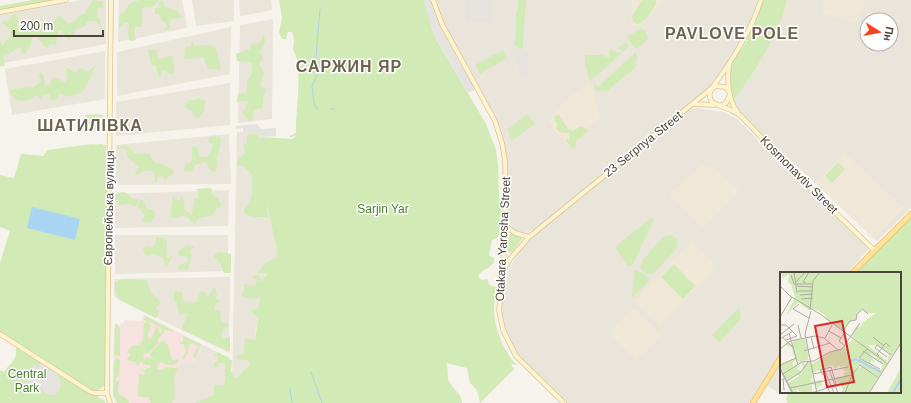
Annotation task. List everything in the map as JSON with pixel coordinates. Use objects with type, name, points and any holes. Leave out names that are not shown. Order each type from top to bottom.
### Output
[{"type":"main road","points":[[853,272],[911,214]]},
{"type":"main road","points":[[753,403],[780,359]]},
{"type":"street","points":[[0,12],[66,0]]},
{"type":"street","name":"Європейська вулиця","points":[[110,403],[107,393],[111,0]]},
{"type":"street","name":"Otakara Yarosha Street","points":[[433,0],[442,24],[491,113],[503,148],[506,176],[506,226],[504,270],[499,310],[503,330],[516,356],[564,403]]},
{"type":"street","name":"23 Serpnya Street","points":[[504,270],[510,259],[529,236],[712,88],[745,38],[761,0]]},
{"type":"street","points":[[729,64],[729,94],[727,102],[718,105],[710,99],[710,92],[712,88],[716,86],[723,86],[729,94],[734,107],[740,115]]},
{"type":"street","name":"Kosmonavtiv Street","points":[[692,105],[718,105],[740,115],[807,185],[874,250]]},
{"type":"street","points":[[506,226],[509,230],[515,233],[529,236]]},
{"type":"street","points":[[0,334],[89,391],[94,393],[107,393]]},
{"type":"shaded area","points":[[81,0],[106,0],[106,44],[4,63],[0,37],[0,15]]},
{"type":"shaded area","points":[[119,0],[182,0],[187,28],[118,42]]},
{"type":"shaded area","points":[[192,0],[234,0],[234,21],[196,26]]},
{"type":"shaded area","points":[[239,0],[271,0],[272,10],[240,16]]},
{"type":"shaded area","points":[[424,0],[432,0],[445,34],[460,63],[477,89],[468,93],[432,31]]},
{"type":"shaded area","points":[[434,0],[758,0],[743,38],[720,75],[708,89],[663,123],[621,160],[538,228],[526,233],[513,229],[507,218],[507,160],[504,143],[496,120],[444,25]]},
{"type":"shaded area","points":[[466,0],[492,0],[492,22],[466,22]]},
{"type":"shaded area","points":[[632,0],[664,0],[642,26],[631,26]]},
{"type":"shaded area","points":[[787,0],[911,0],[911,208],[877,241],[739,112],[734,100],[776,32]]},
{"type":"shaded area","points":[[824,0],[866,0],[861,12],[859,12],[856,23],[822,13]]},
{"type":"shaded area","points":[[273,19],[272,119],[238,123],[240,25]]},
{"type":"shaded area","points":[[231,27],[230,74],[117,96],[117,52]]},
{"type":"shaded area","points":[[513,48],[523,50],[529,56],[527,73],[522,76],[512,53]]},
{"type":"shaded area","points":[[105,51],[105,99],[12,115],[5,69]]},
{"type":"shaded area","points":[[230,83],[230,125],[116,136],[116,102]]},
{"type":"shaded area","points":[[590,83],[600,117],[567,146],[548,122],[564,101]]},
{"type":"shaded area","points":[[697,108],[723,112],[736,118],[869,249],[848,272],[780,272],[780,356],[750,403],[564,403],[517,356],[503,329],[500,309],[502,288],[509,269],[522,247],[534,235],[688,110]]},
{"type":"shaded area","points":[[257,124],[261,129],[276,128],[276,136],[261,137],[258,132],[243,132],[243,128],[236,129],[236,126]]},
{"type":"shaded area","points":[[237,132],[258,132],[261,137],[257,163],[279,256],[262,287],[249,379],[232,384]]},
{"type":"shaded area","points":[[229,134],[231,184],[116,185],[116,145]]},
{"type":"shaded area","points":[[845,153],[904,208],[874,239],[815,183]]},
{"type":"shaded area","points":[[701,165],[712,166],[739,191],[702,228],[669,195]]},
{"type":"shaded area","points":[[229,190],[228,226],[115,228],[115,194]]},
{"type":"shaded area","points":[[115,235],[228,235],[228,271],[115,274]]},
{"type":"shaded area","points":[[692,242],[718,267],[659,326],[634,301]]},
{"type":"shaded area","points":[[230,277],[229,353],[114,297],[114,279]]},
{"type":"shaded area","points":[[633,308],[662,335],[637,361],[609,333]]},
{"type":"shaded area","points":[[143,314],[203,345],[195,362],[181,364],[170,375],[170,403],[120,403],[113,394],[114,326],[120,326],[121,323],[124,323],[124,320],[142,321]]},
{"type":"shaded area","points":[[203,345],[229,358],[227,391],[201,403],[170,403],[170,375],[181,364],[195,362]]},
{"type":"shaded area","points":[[41,363],[59,375],[58,377],[61,382],[60,389],[55,395],[49,395],[26,382],[34,364],[39,367]]},
{"type":"shaded area","points":[[780,363],[780,392],[779,393],[766,385]]},
{"type":"green space","points":[[33,0],[57,0],[0,11],[0,6]]},
{"type":"green space","points":[[93,0],[103,2],[103,8],[98,7],[97,17],[101,20],[99,21],[103,28],[101,28],[96,21],[87,22],[84,27],[76,29],[73,36],[69,40],[60,30],[58,31],[56,45],[51,44],[47,48],[38,40],[36,35],[33,35],[29,48],[24,55],[20,48],[15,50],[3,56],[5,66],[0,66],[0,37],[2,46],[11,35],[10,30],[4,24],[1,24],[1,22],[11,20],[13,14],[16,14],[18,19],[18,28],[20,30],[36,24],[39,26],[44,21],[52,24],[59,15],[67,23],[71,23],[85,13]]},
{"type":"green space","points":[[140,0],[158,0],[158,2],[152,7],[142,8],[142,26],[135,27],[134,32],[136,40],[130,41],[128,35],[129,25],[128,23],[124,23],[119,29],[119,16],[121,13],[125,12],[127,7]]},
{"type":"green space","points":[[161,0],[163,1],[165,7],[177,10],[180,15],[184,17],[170,20],[170,29],[164,29],[167,27],[166,23],[162,21],[159,15],[155,14],[155,8],[160,8],[159,2]]},
{"type":"green space","name":"Sarjin Yar","points":[[279,0],[425,0],[436,35],[435,37],[486,124],[496,150],[498,164],[501,209],[499,235],[497,238],[492,240],[489,255],[494,258],[494,262],[478,276],[482,280],[487,279],[490,285],[496,287],[494,312],[496,326],[504,347],[517,365],[511,364],[514,369],[480,403],[477,390],[470,383],[467,368],[447,363],[449,381],[461,397],[462,403],[195,403],[214,395],[214,385],[223,385],[225,382],[225,363],[219,363],[218,367],[214,367],[214,363],[218,362],[218,356],[214,356],[218,352],[232,360],[231,371],[234,378],[238,378],[243,371],[249,367],[250,363],[247,360],[235,358],[239,354],[243,354],[245,338],[255,340],[258,318],[251,311],[258,308],[260,302],[259,291],[258,298],[256,299],[250,299],[241,295],[244,290],[244,284],[255,286],[257,280],[253,277],[258,274],[262,282],[268,273],[258,273],[265,264],[275,259],[278,254],[266,201],[268,217],[252,216],[244,213],[244,209],[251,198],[252,174],[244,167],[237,164],[239,158],[244,155],[245,152],[243,147],[244,144],[247,143],[247,136],[250,134],[258,134],[260,139],[261,137],[292,139],[295,137],[295,135],[290,138],[290,136],[296,133],[299,78],[298,67],[293,50],[294,38],[292,32],[288,32],[286,39],[282,39],[279,32],[282,18]]},
{"type":"green space","points":[[518,0],[526,0],[522,49],[516,47],[514,44],[516,36],[516,13],[518,8]]},
{"type":"green space","points":[[642,0],[656,0],[656,4],[645,20],[637,24],[633,21],[632,16]]},
{"type":"green space","points":[[763,0],[787,0],[772,40],[734,100],[729,81],[730,68],[748,40],[746,39]]},
{"type":"green space","points":[[641,28],[646,32],[649,38],[638,48],[635,48],[627,37]]},
{"type":"green space","points":[[264,34],[265,41],[260,52],[263,59],[259,64],[264,73],[260,85],[266,90],[263,96],[263,108],[254,110],[253,120],[249,121],[242,111],[246,108],[248,103],[247,101],[237,102],[238,94],[247,92],[247,80],[252,74],[252,64],[249,62],[237,61],[236,54],[250,49],[252,42],[254,44],[261,42]]},
{"type":"green space","points":[[192,41],[194,46],[208,45],[216,48],[221,70],[208,69],[203,57],[184,59],[185,47],[191,46]]},
{"type":"green space","points":[[626,42],[629,46],[592,80],[589,80],[585,55],[602,55],[609,58],[610,49],[612,48],[613,51],[620,53],[622,51],[619,49],[620,46]]},
{"type":"green space","points":[[148,49],[156,50],[159,59],[173,55],[173,75],[163,70],[160,78],[155,65],[151,65]]},
{"type":"green space","points":[[503,50],[507,58],[480,74],[475,65]]},
{"type":"green space","points":[[635,53],[638,57],[635,62],[637,66],[607,91],[604,92],[603,90],[596,92],[593,82],[598,87]]},
{"type":"green space","points":[[94,66],[96,67],[91,74],[91,78],[83,92],[67,97],[62,94],[58,95],[58,98],[51,101],[49,94],[42,95],[42,101],[36,95],[32,99],[25,101],[16,100],[10,92],[11,90],[27,87],[31,88],[35,86],[41,81],[39,76],[41,72],[44,76],[45,85],[47,86],[50,84],[53,77],[65,82],[67,79],[66,68],[69,68],[77,73],[80,68],[88,72]]},
{"type":"green space","points":[[199,98],[200,100],[205,101],[204,111],[199,118],[194,117],[192,111],[184,107],[189,100],[196,100]]},
{"type":"green space","points":[[527,114],[535,124],[511,141],[508,129]]},
{"type":"green space","points":[[558,114],[568,129],[572,131],[581,126],[589,130],[576,141],[575,148],[572,149],[566,140],[569,139],[569,133],[560,132],[555,128],[558,125],[554,117]]},
{"type":"green space","points":[[86,115],[103,115],[104,121],[98,121],[95,130],[84,132],[82,129],[85,125],[83,119]]},
{"type":"green space","points":[[209,137],[220,137],[221,142],[217,158],[216,171],[213,172],[210,170],[205,162],[195,165],[192,172],[184,172],[185,164],[190,163],[192,160],[192,146],[198,149],[199,156],[205,157],[209,154],[212,147],[212,144],[209,143]]},
{"type":"green space","points":[[91,144],[106,145],[108,378],[102,388],[97,390],[91,390],[0,331],[0,263],[10,231],[0,227],[0,175],[14,178],[21,154],[43,156],[48,150]]},
{"type":"green space","points":[[124,145],[131,148],[135,154],[145,153],[151,155],[151,158],[156,163],[173,169],[174,171],[172,175],[166,180],[164,180],[164,177],[160,176],[157,178],[157,182],[155,183],[155,175],[149,170],[136,175],[135,173],[137,169],[140,168],[127,157],[127,149],[118,148]]},
{"type":"green space","points":[[838,162],[845,169],[832,183],[825,176]]},
{"type":"green space","points":[[196,189],[212,189],[211,194],[218,198],[221,205],[221,207],[217,208],[213,215],[200,218],[195,225],[185,216],[170,217],[174,196],[176,200],[181,200],[181,195],[185,205],[184,209],[192,214],[194,199],[198,198],[199,192]]},
{"type":"green space","points":[[123,192],[128,194],[133,199],[139,199],[136,206],[128,204],[119,205],[115,198],[117,193]]},
{"type":"green space","points":[[141,200],[144,201],[146,208],[154,210],[155,216],[151,222],[148,223],[142,221],[145,216],[138,207]]},
{"type":"green space","points":[[652,217],[654,219],[633,264],[628,266],[615,247]]},
{"type":"green space","points":[[911,217],[911,403],[787,403],[787,393],[901,393],[901,272],[858,272],[880,247]]},
{"type":"green space","points":[[509,234],[520,236],[522,239],[511,253],[508,252],[507,249]]},
{"type":"green space","points":[[669,235],[676,238],[678,242],[676,249],[653,274],[646,274],[641,269],[642,261],[663,237]]},
{"type":"green space","points":[[156,237],[164,238],[167,241],[166,258],[172,257],[170,262],[165,266],[162,257],[144,254],[143,248],[147,246],[152,247],[156,243]]},
{"type":"green space","points":[[189,245],[195,247],[190,250],[191,258],[188,270],[177,269],[177,267],[181,264],[186,263],[188,258],[178,255],[178,252],[183,247]]},
{"type":"green space","points":[[220,252],[231,254],[230,273],[224,273],[220,263],[214,258],[215,254]]},
{"type":"green space","points":[[674,264],[695,286],[683,299],[661,277]]},
{"type":"green space","points":[[635,270],[643,273],[650,280],[633,297],[632,296]]},
{"type":"green space","points":[[123,279],[147,280],[151,293],[161,302],[156,308],[158,310],[158,316],[155,318],[118,299],[115,292],[115,282]]},
{"type":"green space","points":[[215,286],[217,295],[216,299],[219,300],[219,302],[216,303],[214,309],[220,311],[221,321],[228,323],[228,327],[223,329],[222,336],[223,339],[230,337],[230,351],[183,330],[182,328],[188,314],[179,314],[177,303],[174,302],[174,292],[176,291],[182,292],[184,302],[193,303],[197,301],[200,291],[205,292],[205,296],[208,297]]},
{"type":"green space","points":[[739,307],[741,319],[720,342],[712,335]]},
{"type":"green space","points":[[145,316],[174,331],[165,330],[158,338],[158,343],[149,353],[143,356],[144,360],[147,357],[156,360],[151,357],[150,354],[160,342],[165,340],[166,345],[168,344],[172,360],[178,359],[178,362],[174,365],[168,365],[161,362],[157,367],[158,369],[163,370],[165,367],[178,369],[174,377],[175,397],[172,403],[151,403],[148,397],[138,397],[139,374],[144,375],[145,372],[140,369],[146,370],[146,368],[150,368],[150,365],[143,364],[143,361],[137,366],[135,362],[127,360],[130,354],[127,352],[131,346],[139,345],[143,340],[144,324],[146,322],[151,325],[148,335],[149,339],[152,338],[156,327],[158,328],[159,333],[162,332],[160,327],[144,320]]},
{"type":"green space","points":[[115,324],[117,324],[120,328],[120,356],[114,355]]},
{"type":"green space","points":[[183,336],[201,344],[196,358],[194,359],[193,355],[198,346],[193,343],[189,345],[188,353],[183,360],[182,358],[186,352],[184,344],[180,343],[183,341]]},
{"type":"green space","name":"Central Park","points":[[16,348],[63,377],[97,394],[99,398],[104,400],[106,403],[0,403],[0,370],[4,372],[13,362],[16,356]]},
{"type":"green space","points":[[116,358],[120,359],[119,374],[116,378],[116,381],[119,381],[118,394],[126,398],[129,403],[117,403],[113,396],[114,361]]},
{"type":"water","points":[[32,207],[80,219],[75,240],[27,228]]},
{"type":"waterway","points":[[317,109],[314,103],[312,86],[318,73],[316,57],[320,9]]},
{"type":"waterway","points":[[330,109],[335,109]]},
{"type":"waterway","points":[[311,372],[322,403]]},
{"type":"waterway","points":[[290,389],[292,403]]},
{"type":"district","name":"PAVLOVE POLE","points":[[732,33]]},
{"type":"district","name":"САРЖИН ЯР","points":[[349,66]]},
{"type":"district","name":"ШАТИЛІВКА","points":[[90,125]]}]
